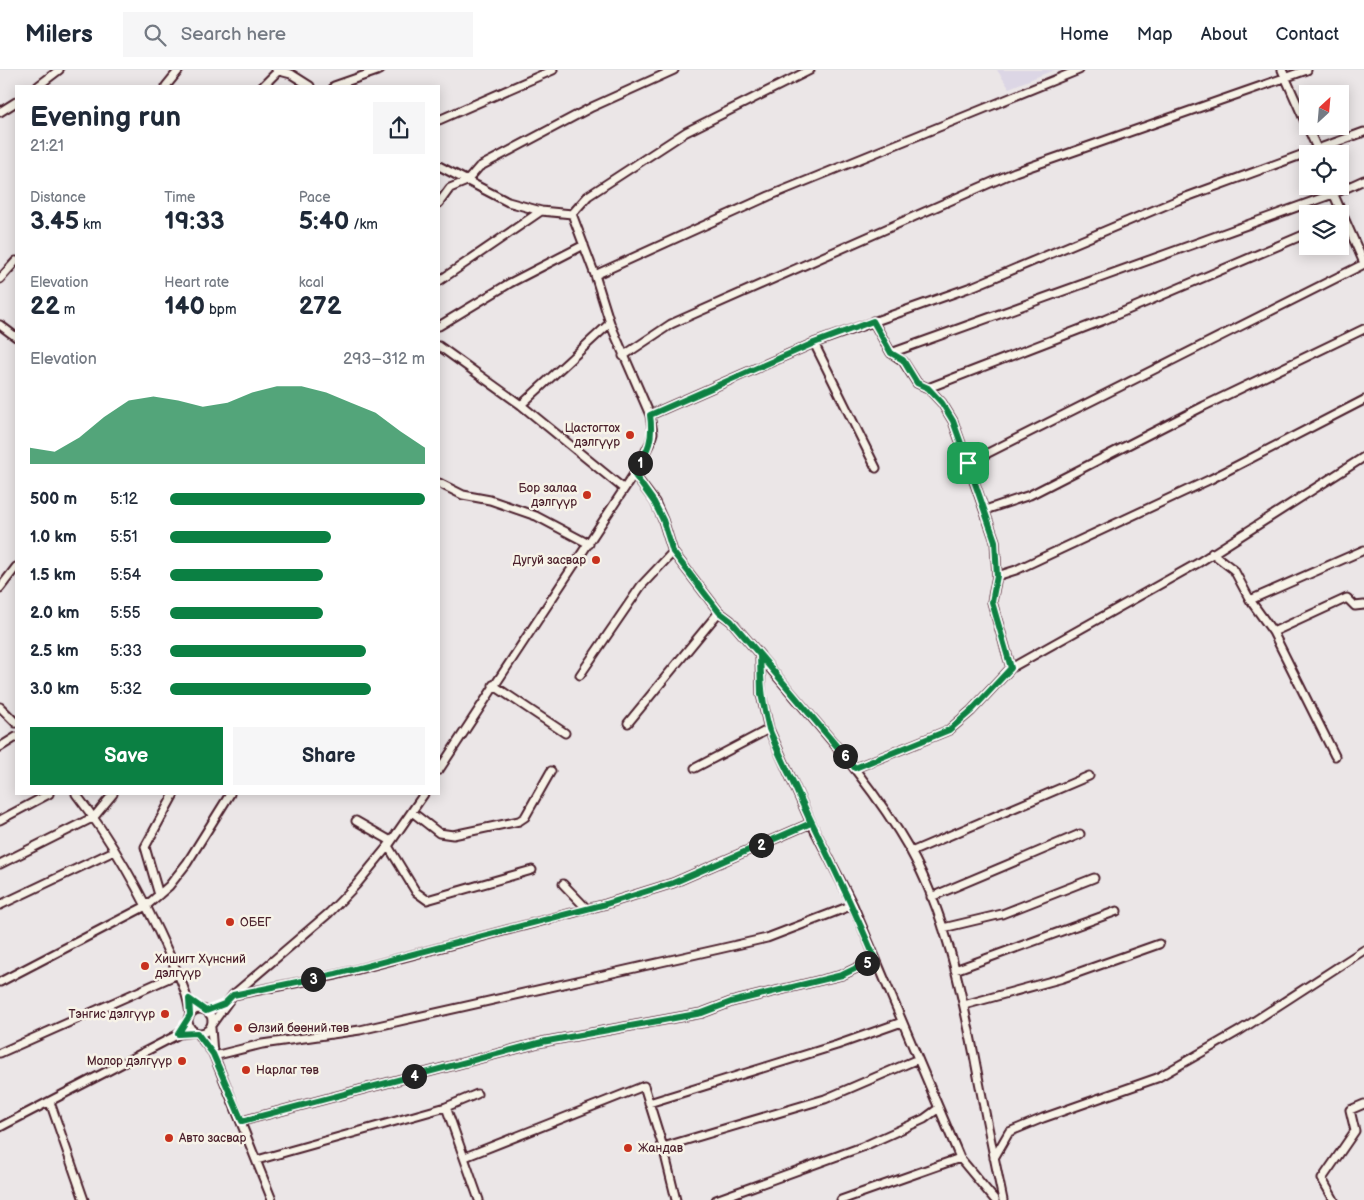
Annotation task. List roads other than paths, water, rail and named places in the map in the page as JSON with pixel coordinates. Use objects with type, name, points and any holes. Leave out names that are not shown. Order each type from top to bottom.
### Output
[{"type":"street","points":[[39,85],[59,70]]},
{"type":"street","points":[[167,85],[179,70]]},
{"type":"street","points":[[337,85],[380,70]]},
{"type":"street","points":[[440,120],[553,70]]},
{"type":"street","points":[[440,202],[450,188],[467,181],[479,167],[592,107],[674,70]]},
{"type":"street","points":[[572,214],[588,196],[686,132],[810,70]]},
{"type":"street","points":[[595,274],[769,196],[1080,70]]},
{"type":"street","points":[[1282,70],[1315,145]]},
{"type":"street","points":[[624,356],[671,324],[1015,172],[1286,79],[1307,70]]},
{"type":"street","points":[[264,85],[277,71],[291,74],[308,85]]},
{"type":"street","points":[[0,112],[15,103]]},
{"type":"street","points":[[1334,145],[1364,132]]},
{"type":"street","points":[[650,415],[814,343],[974,286],[1178,200],[1299,159]]},
{"type":"street","points":[[440,167],[508,202],[541,211],[572,214]]},
{"type":"street","points":[[1349,187],[1364,180]]},
{"type":"street","points":[[891,353],[1330,195]]},
{"type":"street","points":[[440,280],[541,211]]},
{"type":"street","points":[[440,768],[493,685],[589,544],[634,474],[650,443],[652,433],[650,415],[610,323],[595,274],[572,214]]},
{"type":"street","points":[[968,463],[1364,263],[1349,232]]},
{"type":"street","points":[[928,388],[1104,320],[1299,237]]},
{"type":"street","points":[[440,325],[510,283],[584,245]]},
{"type":"street","points":[[0,278],[15,262]]},
{"type":"street","points":[[873,321],[891,353],[903,360],[917,383],[928,388],[942,403],[953,421],[995,541],[997,576],[992,602],[1011,668]]},
{"type":"street","points":[[521,405],[610,323]]},
{"type":"street","points":[[0,325],[15,335]]},
{"type":"street","points":[[985,510],[1030,495],[1204,406],[1364,329]]},
{"type":"street","points":[[814,343],[876,468]]},
{"type":"street","points":[[440,347],[521,405],[624,489]]},
{"type":"street","points":[[997,576],[1016,570],[1211,479],[1364,400]]},
{"type":"street","points":[[855,768],[949,730],[971,711],[1011,668],[1198,563],[1364,457]]},
{"type":"street","points":[[634,474],[654,502],[663,520],[673,552],[719,612],[731,621],[855,768],[888,814],[911,852],[943,928],[955,970],[964,1005],[1003,1200]]},
{"type":"street","points":[[440,484],[463,495],[490,500],[536,516],[589,544]]},
{"type":"street","points":[[1250,600],[1364,550]]},
{"type":"street","points":[[580,675],[641,586],[673,552]]},
{"type":"street","points":[[1212,553],[1234,570],[1250,600],[1273,632],[1335,756]]},
{"type":"street","points":[[0,588],[15,568]]},
{"type":"street","points":[[1273,632],[1347,598],[1355,606],[1364,605]]},
{"type":"street","points":[[628,723],[719,612]]},
{"type":"street","points":[[760,655],[761,694],[769,729],[811,823],[854,905],[960,1158],[995,1200]]},
{"type":"street","points":[[493,685],[565,732]]},
{"type":"street","points":[[0,706],[15,722]]},
{"type":"street","points":[[695,768],[769,729]]},
{"type":"street","points":[[0,747],[15,738]]},
{"type":"street","points":[[412,812],[439,833],[453,835],[519,821],[525,817],[551,771]]},
{"type":"street","points":[[911,852],[1089,776]]},
{"type":"street","points":[[0,820],[47,795]]},
{"type":"street","points":[[77,795],[94,817],[146,906],[189,999],[189,1027],[214,1055]]},
{"type":"street","points":[[0,864],[94,817],[111,795]]},
{"type":"street","points":[[159,895],[145,847],[173,795]]},
{"type":"street","points":[[0,982],[146,906],[159,895],[187,863],[229,795]]},
{"type":"street","points":[[0,1127],[178,1034],[205,1033],[224,1004],[233,995],[329,913],[356,885],[390,844],[423,795]]},
{"type":"street","points":[[356,821],[390,844],[416,892],[427,900],[532,870]]},
{"type":"street","points":[[233,995],[336,974],[587,909],[673,883],[811,823]]},
{"type":"street","points":[[931,897],[1080,834]]},
{"type":"street","points":[[0,905],[114,851]]},
{"type":"street","points":[[943,928],[1002,914],[1094,878]]},
{"type":"street","points":[[563,884],[587,909]]},
{"type":"street","points":[[214,1055],[262,1044],[360,1030],[767,938],[854,905]]},
{"type":"street","points":[[955,970],[1117,911]]},
{"type":"street","points":[[964,1005],[1063,978],[1159,944]]},
{"type":"street","points":[[994,1158],[1010,1132],[1043,1118],[1157,1078],[1239,1030],[1364,950]]},
{"type":"street","points":[[242,1121],[542,1042],[702,1013],[731,1002],[842,975],[875,959]]},
{"type":"street","points":[[0,1053],[178,974]]},
{"type":"street","points":[[189,999],[211,1016],[214,1055],[258,1160],[272,1200]]},
{"type":"street","points":[[178,1034],[195,1010],[205,1010],[224,1004]]},
{"type":"street","points":[[649,1103],[838,1045],[902,1022]]},
{"type":"street","points":[[664,1147],[825,1099],[918,1059]]},
{"type":"street","points":[[465,1158],[644,1086],[664,1147],[676,1200]]},
{"type":"street","points":[[258,1160],[446,1107],[477,1094]]},
{"type":"street","points":[[50,1102],[84,1200]]},
{"type":"street","points":[[1334,1200],[1322,1179],[1355,1131],[1350,1110],[1364,1104]]},
{"type":"street","points":[[446,1107],[479,1200]]},
{"type":"street","points":[[716,1200],[862,1147],[924,1119],[939,1108]]},
{"type":"street","points":[[841,1200],[960,1158]]},
{"type":"place","name":"Цастогтох дэлгүүр","points":[[630,435]]},
{"type":"place","name":"Бор залаа дэлгүүр","points":[[587,495]]},
{"type":"place","name":"Дугуй засвар","points":[[596,560]]},
{"type":"place","name":"ОБЕГ","points":[[230,922]]},
{"type":"place","name":"Хишигт Хүнсний дэлгүүр","points":[[145,966]]},
{"type":"place","name":"Тэнгис дэлгүүр","points":[[165,1014]]},
{"type":"place","name":"Өлзий бөөний төв","points":[[238,1028]]},
{"type":"place","name":"Молор дэлгүүр","points":[[182,1061]]},
{"type":"place","name":"Нарлаг төв","points":[[246,1070]]},
{"type":"place","name":"Авто засвар","points":[[169,1138]]},
{"type":"place","name":"Жандав","points":[[628,1148]]}]
